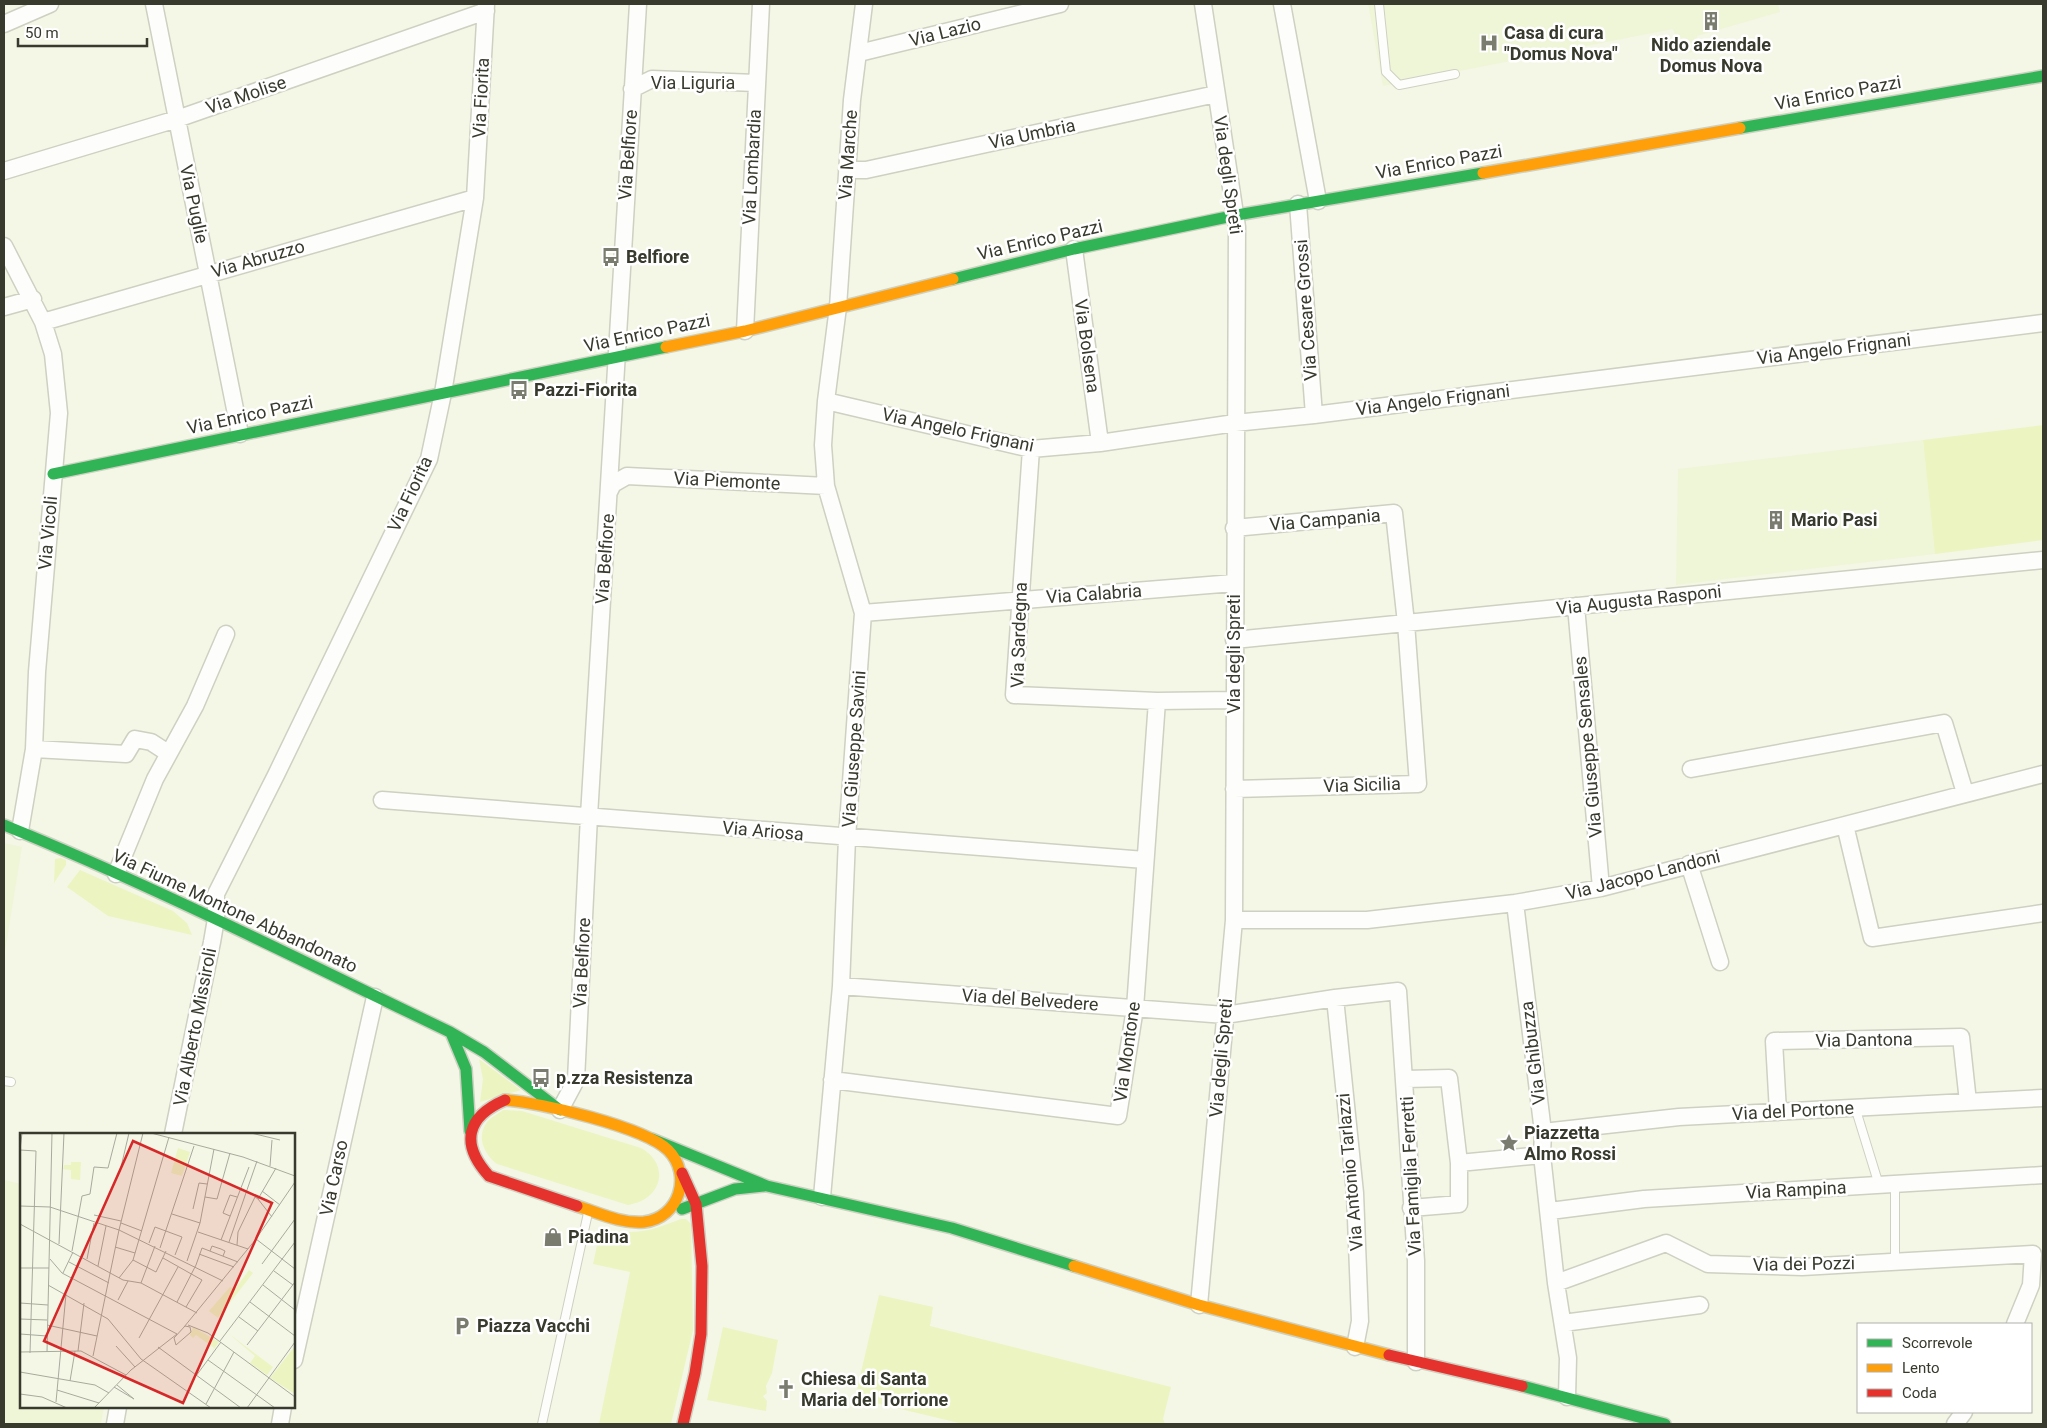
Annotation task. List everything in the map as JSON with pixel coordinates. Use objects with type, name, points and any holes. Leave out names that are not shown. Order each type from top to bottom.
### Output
[{"type":"street","points":[[4,24],[50,4]]},
{"type":"street","name":"Via Puglie","points":[[154,4],[240,434]]},
{"type":"street","name":"Via Belfiore","points":[[560,1110],[576,1080],[589,816],[638,4]]},
{"type":"street","name":"Via Lombardia","points":[[745,330],[761,4]]},
{"type":"street","name":"Via Marche","points":[[838,307],[852,100],[864,4]]},
{"type":"street","name":"Via Lazio","points":[[859,53],[1060,4]]},
{"type":"street","name":"Via degli Spreti","points":[[1199,1305],[1234,920],[1234,528],[1237,215],[1203,4]]},
{"type":"street","points":[[1282,4],[1318,201]]},
{"type":"street","name":"Via Molise","points":[[4,171],[177,119],[486,7]]},
{"type":"street","name":"Via Fiorita","points":[[216,919],[216,894],[276,775],[429,459],[443,394],[475,198],[486,7]]},
{"type":"street","name":"Via Enrico Pazzi","points":[[53,474],[745,330],[1074,249],[1237,215],[2043,76]]},
{"type":"street","name":"Via Liguria","points":[[632,89],[652,79],[756,83]]},
{"type":"street","name":"Via Umbria","points":[[847,170],[866,170],[1216,94]]},
{"type":"street","name":"Via Abruzzo","points":[[43,322],[209,272],[475,198]]},
{"type":"street","name":"Via Cesare Grossi","points":[[1298,204],[1314,415]]},
{"type":"street","name":"Via Vicoli","points":[[4,246],[33,299],[43,322],[53,354],[59,413],[34,749],[20,831]]},
{"type":"street","name":"Via Bolsena","points":[[1074,249],[1100,443]]},
{"type":"street","points":[[4,307],[33,299]]},
{"type":"street","name":"Via Giuseppe Savini","points":[[822,1197],[841,986],[847,838],[863,613],[826,486],[823,445],[826,401],[838,307]]},
{"type":"street","name":"Via Angelo Frignani","points":[[826,401],[1031,449],[1100,443],[1235,423],[1314,415],[2043,323]]},
{"type":"street","name":"Via Sardegna","points":[[1031,449],[1019,599],[1014,695],[1157,701],[1234,700]]},
{"type":"street","points":[[609,492],[613,484],[627,476],[615,465],[611,457]]},
{"type":"street","name":"Via Piemonte","points":[[627,476],[826,486]]},
{"type":"street","name":"Via Campania","points":[[1234,528],[1394,513],[1406,623]]},
{"type":"street","name":"Via Augusta Rasponi","points":[[1234,640],[2043,560]]},
{"type":"street","name":"Via Calabria","points":[[863,613],[1234,583]]},
{"type":"street","name":"Via Giuseppe Sensales","points":[[1576,606],[1601,888]]},
{"type":"street","name":"Via Sicilia","points":[[1234,789],[1418,784],[1406,623]]},
{"type":"street","points":[[116,874],[155,779],[195,706],[226,634]]},
{"type":"street","name":"Via Montone","points":[[832,1080],[1118,1116],[1134,1008],[1157,701]]},
{"type":"street","points":[[1691,769],[1944,722],[1965,792]]},
{"type":"street","points":[[34,749],[126,754],[135,739],[151,742],[168,753]]},
{"type":"street","name":"Via Jacopo Landoni","points":[[1234,920],[1367,920],[1515,903],[1601,888],[1965,792],[2043,774]]},
{"type":"street","name":"Via Ariosa","points":[[382,800],[1145,860]]},
{"type":"street","name":"Via Fiume Montone Abbandonato","points":[[4,825],[216,919],[450,1032],[484,1052],[560,1110]]},
{"type":"street","points":[[1844,825],[1872,938],[2043,913]]},
{"type":"street","points":[[1690,864],[1720,962]]},
{"type":"street","name":"Via Ghibuzza","points":[[1515,903],[1543,1132],[1542,1155],[1550,1211],[1556,1283],[1568,1358],[1567,1397]]},
{"type":"street","name":"Via Alberto Missiroli","points":[[173,1133],[216,919]]},
{"type":"street","name":"Via del Belvedere","points":[[841,986],[1225,1015],[1335,998],[1398,991]]},
{"type":"street","name":"Via Famiglia Ferretti","points":[[1398,991],[1416,1262],[1416,1362]]},
{"type":"street","name":"Via Carso","points":[[295,1356],[375,997]]},
{"type":"street","name":"Via Antonio Tarlazzi","points":[[1335,998],[1354,1193],[1360,1321],[1355,1347]]},
{"type":"street","points":[[450,1032],[467,1065],[472,1155],[479,1168],[489,1176],[588,1211],[638,1224],[651,1222],[735,1190],[767,1186]]},
{"type":"street","name":"Via Dantona","points":[[1778,1112],[1774,1041],[1961,1038],[1968,1102]]},
{"type":"street","points":[[1405,1079],[1449,1078],[1459,1163],[1459,1204],[1411,1208]]},
{"type":"street","name":"Via del Portone","points":[[1543,1132],[1678,1117],[2043,1098]]},
{"type":"street","points":[[470,1142],[473,1124],[481,1113],[492,1104],[505,1100],[519,1100],[560,1110],[652,1139],[767,1186],[822,1197],[957,1230],[1199,1305],[1355,1347],[1567,1397],[1666,1424]]},
{"type":"street","points":[[652,1139],[664,1145],[674,1156],[696,1204],[702,1266],[701,1334],[684,1424]]},
{"type":"street","points":[[1459,1163],[1542,1155]]},
{"type":"street","points":[[663,1217],[679,1197],[682,1183],[680,1168]]},
{"type":"street","name":"Via Rampina","points":[[1550,1211],[1644,1199],[2043,1175]]},
{"type":"street","name":"Via dei Pozzi","points":[[1556,1283],[1666,1243],[1708,1264],[1802,1267],[1895,1260],[2032,1254],[2037,1286]]},
{"type":"street","points":[[2016,1323],[2037,1286]]},
{"type":"street","points":[[1563,1323],[1700,1305]]},
{"type":"street","points":[[115,1424],[118,1408]]},
{"type":"street","points":[[280,1424],[283,1408]]},
{"type":"street","points":[[1955,1424],[1963,1413]]},
{"type":"lane","points":[[1379,4],[1386,72],[1399,85],[1455,74]]},
{"type":"lane","points":[[1855,1108],[1879,1185]]},
{"type":"lane","points":[[1895,1184],[1895,1260]]},
{"type":"lane","points":[[542,1424],[588,1211]]},
{"type":"shaded area","name":"Casa di cura \"Domus Nova\"","points":[[1368,4],[1778,4],[1780,12],[1697,36],[1699,51],[1682,54],[1673,29],[1383,86]]},
{"type":"shaded area","points":[[2043,425],[2043,540],[1935,554],[1923,440]]},
{"type":"shaded area","points":[[1923,440],[1935,554],[1676,585],[1678,469]]},
{"type":"shaded area","points":[[4,843],[22,847],[4,958]]},
{"type":"shaded area","points":[[61,858],[66,860],[66,865],[54,883],[55,859]]},
{"type":"shaded area","points":[[80,870],[173,911],[187,923],[192,935],[108,916],[67,887]]},
{"type":"shaded area","points":[[479,1059],[521,1090],[480,1102],[483,1079]]},
{"type":"shaded area","points":[[503,1110],[522,1111],[641,1148],[656,1163],[659,1172],[655,1189],[640,1202],[628,1205],[497,1164],[485,1150],[482,1133],[487,1122]]},
{"type":"shaded area","points":[[4,1180],[20,1184],[20,1408],[104,1408],[101,1424],[4,1424]]},
{"type":"shaded area","points":[[686,1219],[691,1224],[693,1330],[671,1424],[599,1424],[630,1272],[593,1264],[601,1227],[632,1232],[660,1227]]},
{"type":"shaded area","points":[[879,1295],[933,1307],[930,1326],[1171,1387],[1163,1419],[1165,1424],[963,1424],[855,1398]]},
{"type":"shaded area","points":[[723,1327],[778,1340],[772,1373],[766,1386],[767,1393],[763,1396],[767,1401],[766,1411],[707,1400]]},
{"type":"traffic: fast","points":[[1740,128],[2043,76]]},
{"type":"traffic: fast","points":[[953,279],[1074,249],[1237,215],[1483,173]]},
{"type":"traffic: fast","points":[[53,474],[666,347]]},
{"type":"traffic: fast","points":[[4,825],[173,899],[450,1032],[484,1052],[560,1110]]},
{"type":"traffic: fast","points":[[451,1033],[466,1069],[470,1131]]},
{"type":"traffic: fast","points":[[652,1139],[767,1186],[952,1228],[1074,1266]]},
{"type":"traffic: fast","points":[[682,1209],[735,1189],[764,1186]]},
{"type":"traffic: fast","points":[[1522,1386],[1665,1424]]},
{"type":"traffic: slow","points":[[1483,173],[1740,128]]},
{"type":"traffic: slow","points":[[666,347],[745,331],[953,279]]},
{"type":"traffic: slow","points":[[505,1100],[541,1105],[615,1125],[656,1141],[668,1150],[676,1160],[680,1171],[681,1183],[678,1194],[674,1204],[666,1213],[656,1219],[644,1222],[627,1221],[577,1206]]},
{"type":"traffic: slow","points":[[1074,1266],[1199,1305],[1389,1355]]},
{"type":"traffic: jam","points":[[505,1100],[492,1107],[475,1123],[471,1142],[480,1164],[489,1176],[577,1206]]},
{"type":"traffic: jam","points":[[682,1173],[696,1204],[702,1266],[701,1334],[695,1373],[683,1424]]},
{"type":"traffic: jam","points":[[1389,1355],[1522,1386]]},
{"type":"place","name":"Nido aziendale Domus Nova","points":[[1711,21]]},
{"type":"place","name":"Casa di cura \"Domus Nova\"","points":[[1489,43]]},
{"type":"place","name":"Belfiore","points":[[611,257]]},
{"type":"place","name":"Pazzi-Fiorita","points":[[519,390]]},
{"type":"place","name":"Mario Pasi","points":[[1776,520]]},
{"type":"place","name":"p.zza Resistenza","points":[[541,1078]]},
{"type":"place","name":"Piazzetta Almo Rossi","points":[[1509,1143]]},
{"type":"place","name":"Piadina","points":[[553,1237]]},
{"type":"place","name":"Piazza Vacchi","points":[[462,1326]]},
{"type":"place","name":"Chiesa di Santa Maria del Torrione","points":[[786,1389]]}]
